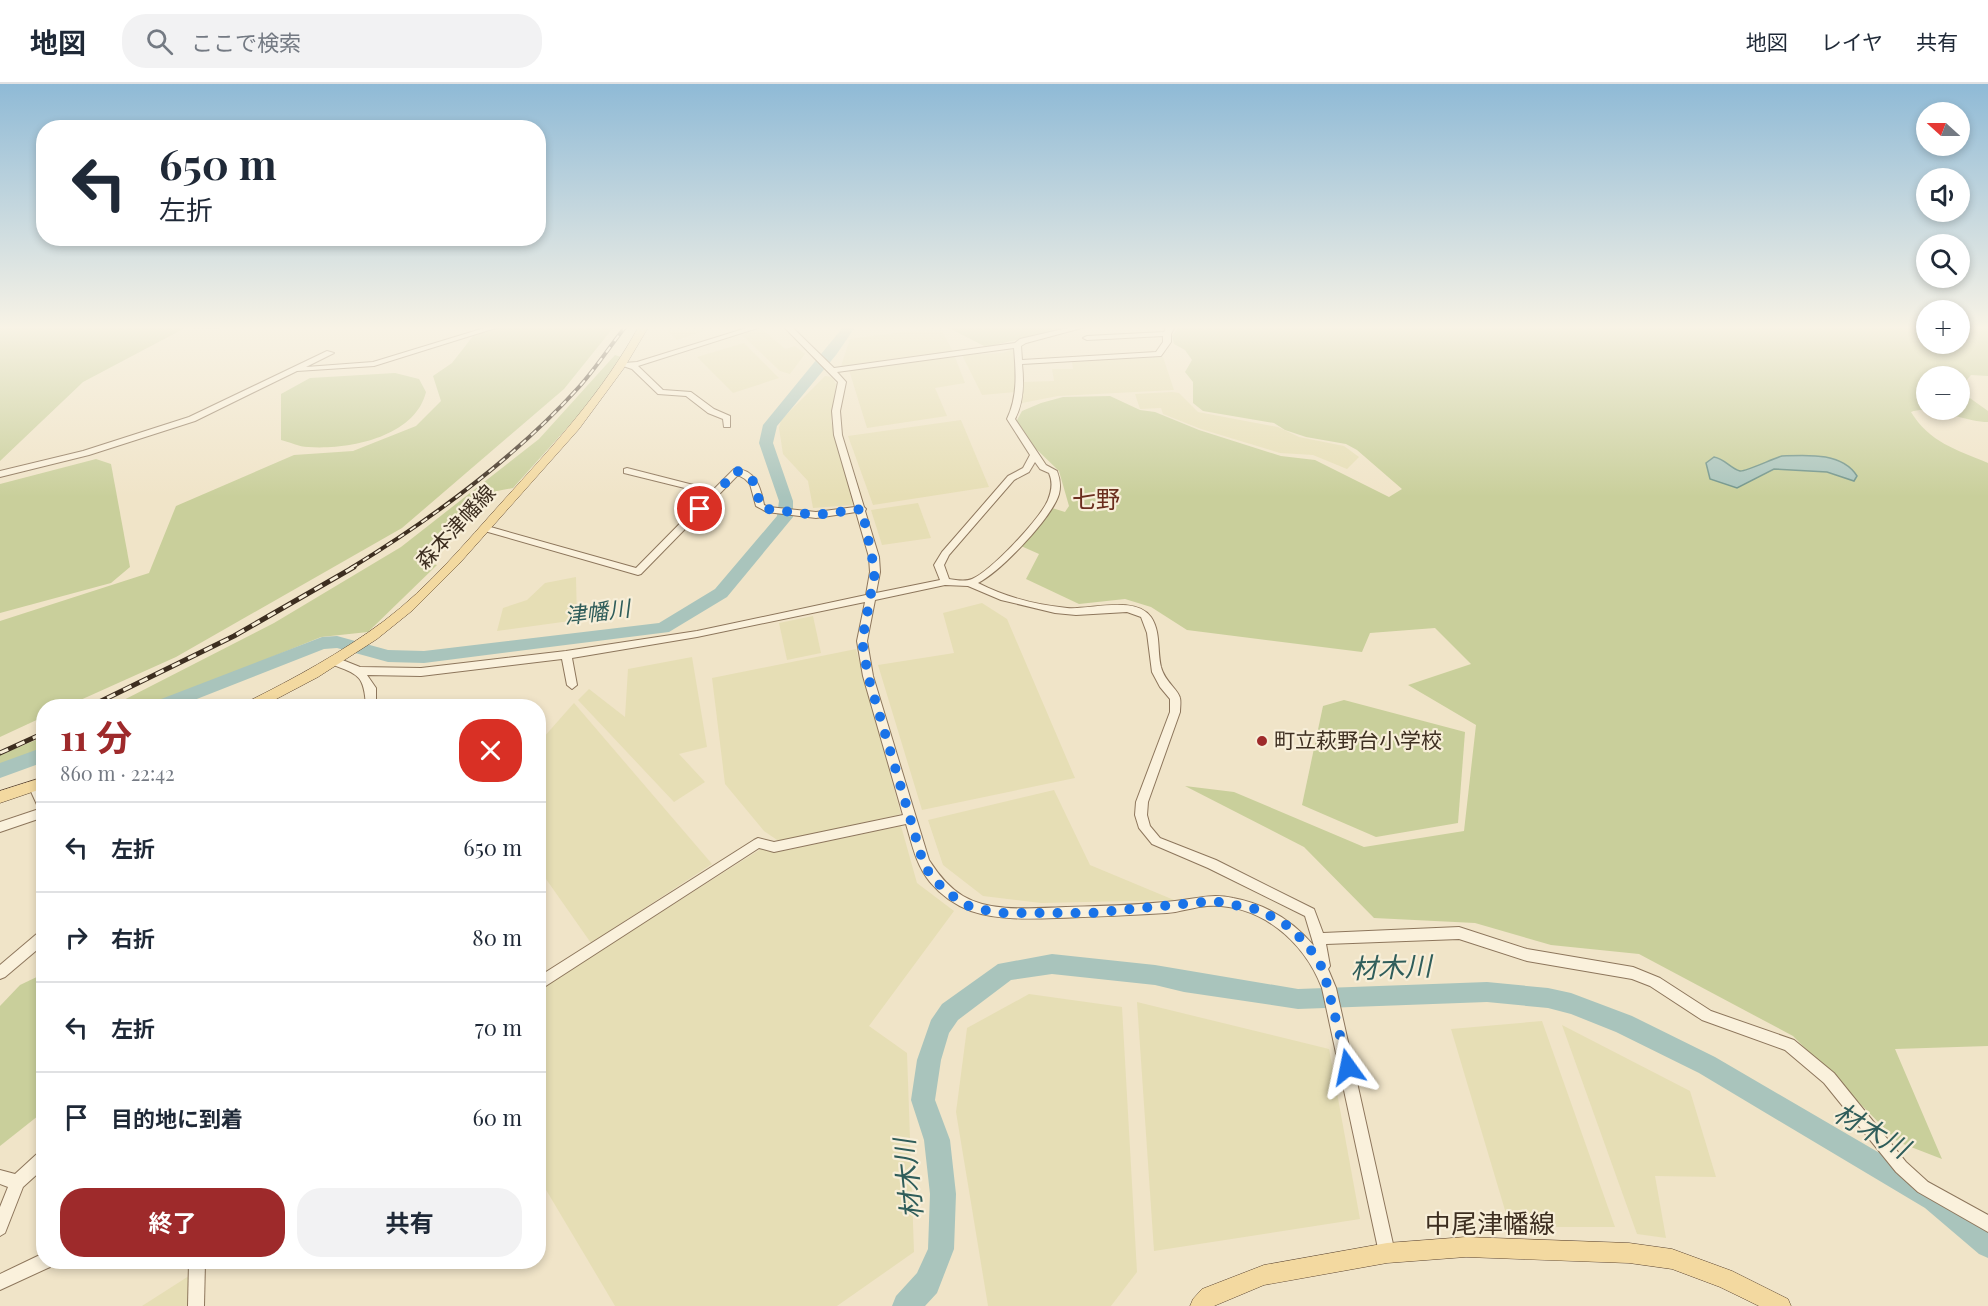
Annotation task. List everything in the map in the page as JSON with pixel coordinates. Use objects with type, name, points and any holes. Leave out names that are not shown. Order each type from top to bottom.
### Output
[{"type":"main road","name":"森本津幡線","points":[[265,699],[335,661],[374,634],[435,582],[561,444],[610,383]]},
{"type":"main road","points":[[0,797],[36,785]]},
{"type":"main road","name":"中尾津幡線","points":[[1200,1306],[1209,1296],[1264,1275],[1388,1253],[1466,1247],[1672,1259],[1725,1278],[1780,1306]]},
{"type":"street","points":[[0,474],[152,433],[226,404],[269,383]]},
{"type":"street","points":[[651,383],[661,392],[688,394],[711,411],[727,418],[727,425]]},
{"type":"street","points":[[842,383],[836,411],[838,435],[862,509],[874,557],[875,572],[862,641],[868,676],[923,862],[932,878],[972,908],[1003,913],[1092,913],[1214,901],[1260,910],[1286,925],[1307,944],[1323,969]]},
{"type":"street","points":[[970,583],[980,579],[1000,563],[1056,494],[1056,475],[1053,471],[1043,467],[1011,419],[1017,407],[1019,383]]},
{"type":"street","points":[[945,582],[939,565],[945,554],[1011,478],[1026,470],[1034,455]]},
{"type":"street","points":[[627,471],[715,493]]},
{"type":"street","points":[[484,528],[638,572],[737,471],[754,480],[758,488],[760,506],[767,509],[824,515],[862,509]]},
{"type":"street","points":[[335,661],[359,671],[421,672],[566,655],[634,646],[945,582],[970,583],[1009,599],[1068,611],[1125,608],[1142,614],[1152,623],[1156,669],[1164,686],[1175,698],[1175,712],[1142,802],[1145,828],[1156,841],[1212,864],[1310,913],[1319,939],[1323,969],[1343,1044],[1388,1253]]},
{"type":"street","points":[[566,655],[572,685]]},
{"type":"street","points":[[359,671],[370,688],[371,699]]},
{"type":"street","points":[[0,827],[36,813]]},
{"type":"street","points":[[546,980],[758,843],[774,847],[910,819]]},
{"type":"street","points":[[1319,939],[1458,933],[1527,955],[1633,973],[1655,982],[1707,1016],[1789,1045],[1828,1078],[1901,1167],[1923,1187],[1988,1224]]},
{"type":"street","points":[[0,972],[36,943]]},
{"type":"street","points":[[0,1228],[17,1182],[36,1164]]},
{"type":"street","points":[[0,1177],[17,1182]]},
{"type":"street","points":[[0,1282],[36,1265]]},
{"type":"street","points":[[196,1306],[197,1269]]},
{"type":"shaded area","points":[[723,383],[764,383],[733,393]]},
{"type":"shaded area","points":[[818,383],[835,383],[831,421],[853,505],[813,508],[808,481],[783,454],[779,428],[781,420]]},
{"type":"shaded area","points":[[853,383],[965,383],[935,388],[947,416],[867,428]]},
{"type":"shaded area","points":[[976,383],[1016,383],[1015,392],[982,395]]},
{"type":"shaded area","points":[[1022,383],[1172,383],[1174,390],[1058,396],[1022,403]]},
{"type":"shaded area","points":[[1179,393],[1198,412],[1278,427],[1299,437],[1344,446],[1359,457],[1347,469],[1313,455],[1280,453],[1201,429],[1163,414],[1161,408],[1140,409],[1135,394]]},
{"type":"shaded area","points":[[961,420],[989,487],[873,505],[848,436]]},
{"type":"shaded area","points":[[918,503],[931,538],[882,545],[871,510]]},
{"type":"shaded area","points":[[576,577],[577,620],[497,631],[503,608],[527,600],[545,583]]},
{"type":"shaded area","points":[[982,603],[1007,619],[1075,778],[922,810],[878,665],[954,653],[943,613]]},
{"type":"shaded area","points":[[813,616],[821,653],[787,660],[779,623]]},
{"type":"shaded area","points":[[856,649],[901,814],[780,842],[764,831],[725,784],[712,678]]},
{"type":"shaded area","points":[[692,657],[707,747],[679,754],[705,782],[674,802],[578,700],[589,689],[625,717],[628,669]]},
{"type":"shaded area","points":[[574,703],[712,864],[591,943],[546,879],[546,735]]},
{"type":"shaded area","points":[[1054,790],[1090,865],[1174,900],[1041,903],[983,896],[943,865],[928,820]]},
{"type":"shaded area","points":[[901,826],[917,883],[954,911],[869,1026],[907,1053],[914,1252],[837,1306],[615,1306],[546,1190],[546,985],[764,847],[778,852]]},
{"type":"shaded area","points":[[1029,994],[1122,1007],[1137,1272],[1111,1306],[988,1306],[956,1112],[967,1028]]},
{"type":"shaded area","points":[[1137,1002],[1329,1049],[1360,1219],[1154,1251]]},
{"type":"shaded area","points":[[1542,1021],[1615,1227],[1510,1227],[1451,1029]]},
{"type":"shaded area","points":[[1562,1025],[1690,1091],[1716,1177],[1655,1176],[1666,1238],[1637,1234]]},
{"type":"shaded area","points":[[192,1274],[190,1306],[142,1306]]},
{"type":"green space","points":[[0,383],[82,383],[0,461]]},
{"type":"green space","points":[[301,383],[421,383],[426,392],[419,407],[409,420],[395,430],[360,443],[324,447],[305,447],[281,440],[281,394]]},
{"type":"green space","points":[[435,383],[569,383],[402,528],[176,657],[83,699],[36,699],[36,720],[0,737],[0,621],[149,573],[176,506],[294,455],[353,451],[416,426],[441,401]]},
{"type":"green space","points":[[590,383],[604,383],[513,488],[497,491],[413,560],[437,565],[368,632],[321,637],[169,699],[126,699],[274,623],[401,547],[539,439]]},
{"type":"green space","points":[[1193,383],[1916,383],[1916,411],[1911,412],[1916,420],[1926,431],[1945,444],[1988,463],[1988,1046],[1895,1049],[1942,1159],[1898,1142],[1793,1036],[1639,954],[1551,945],[1475,923],[1374,918],[1304,847],[1185,786],[1234,792],[1364,847],[1464,831],[1476,725],[1408,685],[1471,664],[1435,628],[1370,633],[1362,652],[1187,630],[1151,607],[1125,599],[1079,604],[1026,579],[1039,554],[1021,546],[1052,508],[1065,512],[1069,506],[1059,471],[1029,442],[1016,422],[1022,411],[1063,397],[1110,396],[1140,410],[1155,412],[1199,430],[1281,456],[1315,460],[1389,497],[1402,489],[1357,450],[1346,444],[1306,437],[1285,430],[1274,423],[1203,411],[1193,403]]},
{"type":"green space","points":[[1970,398],[1988,411],[1988,422],[1970,419]]},
{"type":"green space","points":[[96,459],[111,464],[130,567],[111,583],[0,613],[0,484]]},
{"type":"green space","points":[[1344,700],[1465,732],[1458,823],[1376,837],[1302,805],[1323,706]]},
{"type":"green space","points":[[36,740],[36,753],[0,767],[0,755]]},
{"type":"green space","points":[[36,977],[36,1118],[0,1146],[0,1006],[20,985]]},
{"type":"water","points":[[1782,456],[1813,456],[1833,459],[1850,468],[1857,476],[1854,481],[1827,472],[1774,469],[1737,488],[1710,479],[1706,463],[1714,457],[1736,470],[1743,471]]},
{"type":"waterway","name":"津幡川","points":[[180,699],[322,643],[337,642],[388,656],[424,657],[663,628],[721,593],[785,517],[786,501],[766,443],[770,425],[806,383]]},
{"type":"waterway","name":"津幡川","points":[[0,771],[36,757]]},
{"type":"waterway","name":"材木川","points":[[906,1306],[927,1283],[941,1249],[943,1194],[937,1140],[923,1100],[929,1060],[939,1028],[950,1012],[1006,971],[1052,964],[1155,975],[1184,982],[1298,999],[1487,992],[1548,998],[1571,1004],[1624,1024],[1707,1065],[1934,1199],[1988,1245]]},
{"type":"railway","points":[[351,568],[442,508],[500,463],[554,413],[582,383]]},
{"type":"railway","points":[[105,699],[234,636],[354,567]]},
{"type":"railway","points":[[0,753],[36,737]]},
{"type":"place","name":"町立萩野台小学校","points":[[1262,741]]},
{"type":"district","name":"七野","points":[[1096,500]]},
{"type":"route","points":[[700,509],[737,471],[754,480],[758,488],[759,503],[763,508],[816,515],[862,509],[874,557],[875,572],[862,641],[868,676],[878,703],[882,724],[923,862],[932,878],[951,895],[972,908],[1003,913],[1092,913],[1214,901],[1260,910],[1286,925],[1307,944],[1323,969],[1348,1067]]}]
